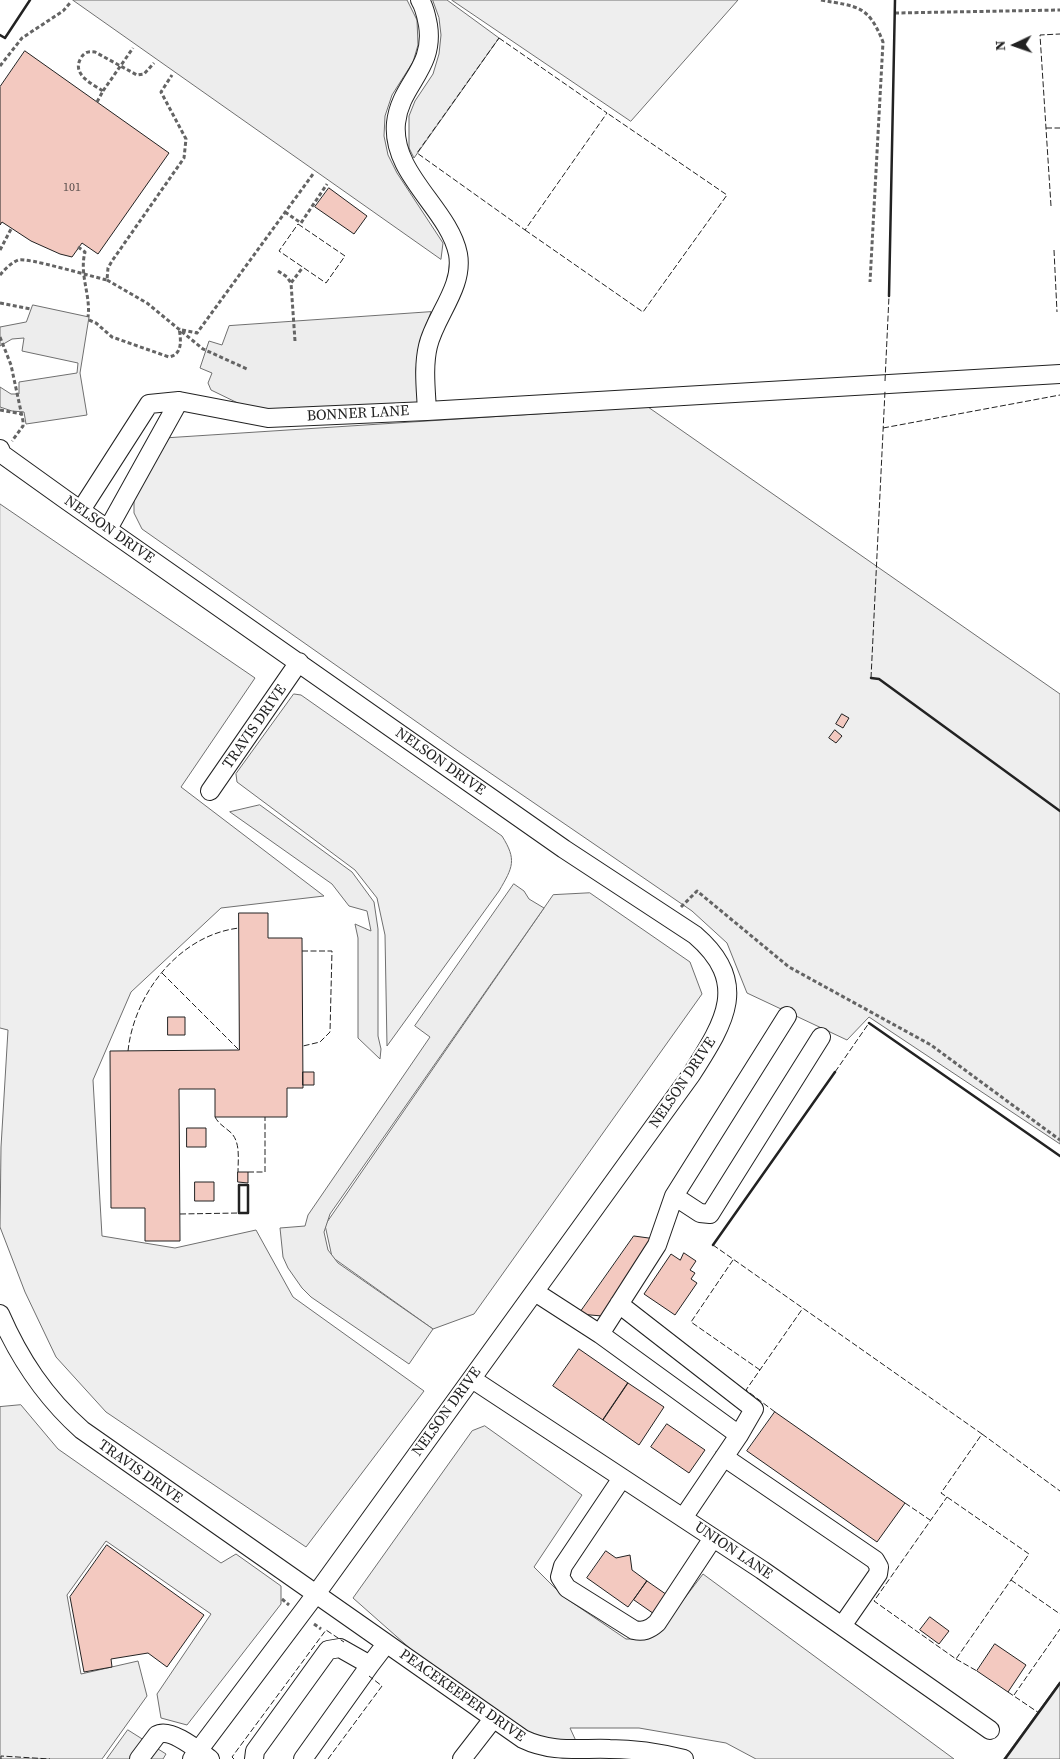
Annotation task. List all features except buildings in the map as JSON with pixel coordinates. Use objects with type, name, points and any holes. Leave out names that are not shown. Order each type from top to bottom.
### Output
[{"type":"street","name":"BONNER LANE","points":[[81,510],[149,404],[178,401],[268,418],[427,410],[425,376],[428,347],[458,274],[458,255],[453,240],[402,160],[396,140],[396,123],[401,103],[427,57],[430,38],[425,9],[420,0]]},
{"type":"street","points":[[427,410],[1060,374]]},
{"type":"street","points":[[108,529],[178,401]]},
{"type":"street","name":"NELSON DRIVE","points":[[1,452],[564,849],[695,935],[720,961],[726,975],[728,994],[720,1028],[691,1075],[200,1756]]},
{"type":"street","name":"TRAVIS DRIVE","points":[[210,791],[299,662]]},
{"type":"street","points":[[600,1334],[657,1245],[674,1196],[787,1016]]},
{"type":"street","points":[[674,1196],[700,1213],[710,1214],[821,1037]]},
{"type":"street","points":[[534,1292],[600,1334],[739,1435]]},
{"type":"street","points":[[619,1304],[752,1406],[753,1412],[739,1435],[683,1518]]},
{"type":"street","name":"TRAVIS DRIVE","points":[[0,1314],[33,1377],[48,1397],[82,1430],[316,1594]]},
{"type":"street","name":"UNION LANE","points":[[472,1379],[713,1538],[990,1730]]},
{"type":"street","points":[[724,1457],[875,1560],[879,1567],[878,1574],[842,1626]]},
{"type":"street","points":[[622,1478],[563,1566],[560,1578],[567,1588],[634,1630],[641,1632],[650,1629],[656,1623],[713,1538]]},
{"type":"street","name":"PEACEKEEPER DRIVE","points":[[316,1594],[493,1719],[523,1739],[546,1749],[554,1755],[632,1750],[684,1759]]},
{"type":"street","points":[[303,1759],[386,1644]]},
{"type":"street","points":[[254,1759],[255,1751],[328,1650],[340,1648],[370,1665]]},
{"type":"street","points":[[462,1759],[493,1719]]},
{"type":"street","points":[[139,1759],[157,1735],[162,1732],[170,1733],[200,1756]]},
{"type":"path","points":[[821,0],[856,6],[875,22],[883,42],[870,282]]},
{"type":"path","points":[[0,66],[22,38],[63,11],[70,3]]},
{"type":"path","points":[[894,13],[1060,10]]},
{"type":"path","points":[[97,102],[133,48]]},
{"type":"path","points":[[103,91],[79,73],[78,66],[82,55],[89,51],[95,52],[137,75],[144,74],[154,63]]},
{"type":"path","points":[[107,280],[108,268],[112,261],[184,158],[186,139],[161,92],[172,76]]},
{"type":"path","points":[[181,329],[197,333],[313,174]]},
{"type":"path","points":[[286,212],[301,223],[324,192],[327,184]]},
{"type":"path","points":[[0,250],[11,229]]},
{"type":"path","points":[[78,247],[86,252],[83,275],[89,304],[88,318],[112,338],[169,357],[175,356],[180,350],[181,329]]},
{"type":"path","points":[[0,275],[6,267],[19,260],[32,260],[107,280],[130,292],[181,329],[204,349],[247,369]]},
{"type":"path","points":[[290,283],[303,267]]},
{"type":"path","points":[[278,271],[287,277],[290,283],[295,341]]},
{"type":"path","points":[[0,303],[31,308]]},
{"type":"path","points":[[0,337],[11,365],[23,426],[1,452]]},
{"type":"path","points":[[0,410],[22,414]]},
{"type":"path","points":[[671,919],[697,890],[789,967],[931,1044],[1060,1140]]},
{"type":"shaded area","points":[[73,0],[407,0],[417,20],[418,45],[413,62],[392,95],[385,116],[384,136],[388,155],[397,173],[443,243],[441,259]]},
{"type":"shaded area","points":[[433,0],[447,0],[499,38],[414,158],[409,148],[409,116],[415,101],[433,74],[439,54],[441,35],[439,18]]},
{"type":"shaded area","points":[[452,0],[738,0],[631,121]]},
{"type":"shaded area","points":[[33,305],[89,317],[80,373],[87,415],[26,424],[24,412],[0,407],[0,387],[11,394],[19,394],[19,382],[77,373],[78,363],[22,351],[24,338],[12,339],[0,346],[0,327],[26,322]]},
{"type":"shaded area","points":[[431,312],[420,342],[416,369],[418,405],[272,414],[244,406],[211,390],[208,383],[212,373],[200,368],[209,341],[222,345],[229,326]]},
{"type":"shaded area","points":[[648,407],[1060,694],[1060,1144],[869,1017],[847,1040],[747,993],[727,943],[692,911],[461,753],[142,529],[134,513],[134,497],[169,438]]},
{"type":"shaded area","points":[[0,504],[255,678],[181,787],[324,896],[221,908],[131,992],[93,1080],[102,1236],[175,1248],[256,1230],[293,1297],[424,1391],[306,1547],[106,1412],[56,1357],[25,1292],[0,1227],[1,1147],[8,1030],[0,1028]]},
{"type":"shaded area","points":[[294,694],[301,695],[502,836],[510,851],[510,869],[499,891],[387,1046],[385,935],[377,898],[355,870],[237,782],[236,774]]},
{"type":"shaded area","points":[[260,805],[352,872],[374,902],[378,929],[378,1036],[381,1049],[380,1059],[358,1038],[358,938],[355,924],[371,931],[367,911],[349,906],[332,884],[230,812]]},
{"type":"shaded area","points":[[514,884],[524,891],[529,899],[544,908],[330,1214],[324,1232],[328,1250],[338,1263],[433,1329],[409,1364],[311,1297],[302,1288],[283,1257],[280,1228],[305,1226],[308,1215],[430,1037],[415,1026]]},
{"type":"shaded area","points":[[590,893],[690,962],[702,994],[474,1314],[433,1329],[332,1257],[325,1225],[553,895]]},
{"type":"shaded area","points":[[21,1405],[58,1449],[221,1563],[236,1554],[281,1586],[281,1604],[187,1725],[161,1718],[157,1694],[211,1614],[106,1541],[67,1595],[81,1674],[138,1661],[147,1696],[102,1759],[0,1759],[0,1407]]},
{"type":"shaded area","points":[[485,1426],[582,1495],[534,1567],[564,1597],[626,1639],[648,1639],[661,1629],[703,1574],[954,1759],[756,1759],[726,1743],[639,1728],[570,1728],[576,1741],[542,1741],[422,1659],[353,1598],[472,1431]]},
{"type":"shaded area","points":[[1060,1682],[1060,1759],[1004,1759]]},
{"type":"shaded area","points":[[128,1730],[166,1754],[163,1759],[107,1759]]},
{"type":"fence","points":[[1051,206],[1040,35],[1060,34]]},
{"type":"fence","points":[[499,38],[607,113],[525,230],[417,153],[499,38]]},
{"type":"fence","points":[[525,230],[643,312],[727,195],[607,113]]},
{"type":"fence","points":[[1046,128],[1060,128]]},
{"type":"fence","points":[[298,224],[345,256],[326,283],[279,251],[298,224]]},
{"type":"fence","points":[[1054,250],[1057,312]]},
{"type":"fence","points":[[885,381],[889,296]]},
{"type":"fence","points":[[871,678],[885,391]]},
{"type":"fence","points":[[883,428],[1060,395]]},
{"type":"fence","points":[[128,1051],[139,1009],[163,971],[179,955],[197,942],[217,933],[239,928]]},
{"type":"fence","points":[[302,951],[332,951],[330,1032],[320,1042],[303,1046]]},
{"type":"fence","points":[[162,973],[239,1050]]},
{"type":"fence","points":[[835,1072],[869,1023]]},
{"type":"fence","points":[[215,1117],[235,1139],[238,1150],[238,1172]]},
{"type":"fence","points":[[248,1172],[265,1172],[265,1117]]},
{"type":"fence","points":[[180,1214],[239,1213]]},
{"type":"fence","points":[[713,1245],[982,1434],[941,1493],[947,1497],[1029,1554],[956,1659],[874,1601],[947,1497]]},
{"type":"fence","points":[[733,1260],[691,1322],[760,1370]]},
{"type":"fence","points":[[775,1412],[746,1390],[803,1308]]},
{"type":"fence","points":[[982,1434],[1060,1491]]},
{"type":"fence","points":[[905,1503],[930,1520]]},
{"type":"fence","points":[[1011,1580],[1060,1614]]},
{"type":"fence","points":[[1014,1695],[1060,1629]]},
{"type":"fence","points":[[234,1759],[232,1757],[326,1630],[344,1642]]},
{"type":"fence","points":[[956,1659],[977,1671]]},
{"type":"fence","points":[[328,1759],[382,1686],[369,1676]]},
{"type":"fence","points":[[1008,1692],[1039,1713]]},
{"type":"fence","points":[[1,1759],[1,1756],[50,1759]]},
{"type":"wall","points":[[0,35],[5,38],[30,0]]},
{"type":"wall","points":[[889,296],[895,0]]},
{"type":"wall","points":[[871,678],[879,679],[1060,811]]},
{"type":"wall","points":[[869,1023],[1060,1156]]},
{"type":"wall","points":[[713,1245],[835,1072]]},
{"type":"wall","points":[[239,1185],[248,1185],[248,1213],[239,1213],[239,1185]]},
{"type":"wall","points":[[1005,1759],[1060,1683]]}]
